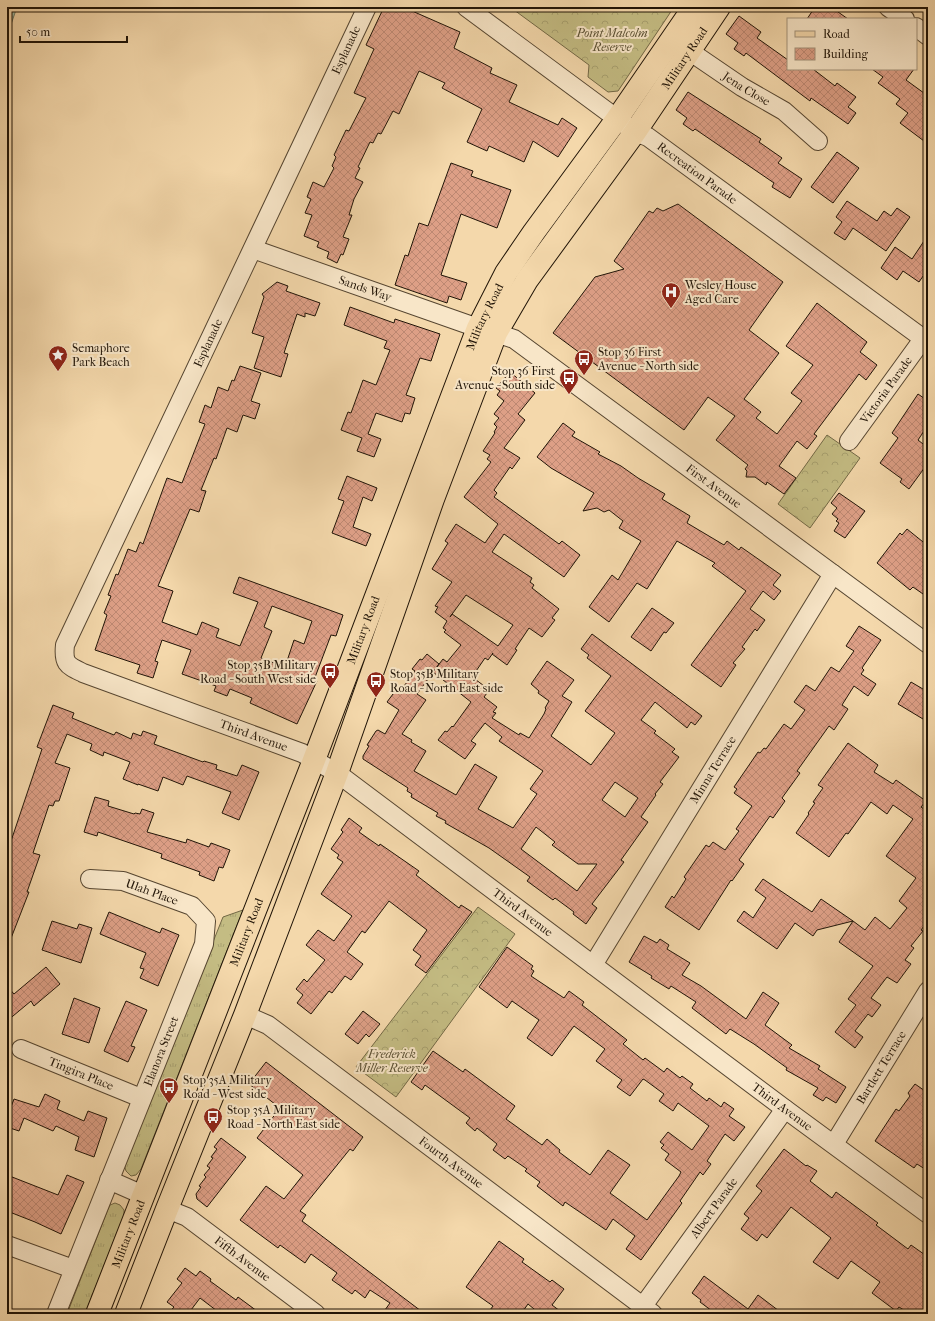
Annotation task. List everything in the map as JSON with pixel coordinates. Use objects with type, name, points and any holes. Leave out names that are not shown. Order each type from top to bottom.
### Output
[{"type":"main road","name":"Military Road","points":[[97,1314],[314,760],[487,330],[527,280],[634,132],[681,45],[694,7]]},
{"type":"main road","name":"Military Road","points":[[126,1314],[246,1015],[337,773],[433,499],[506,273],[534,232],[617,119],[681,45],[719,7]]},
{"type":"street","name":"Esplanade","points":[[83,672],[68,665],[64,657],[65,645],[367,7]]},
{"type":"street","name":"Recreation Parade","points":[[466,7],[634,132],[648,137],[925,340]]},
{"type":"street","points":[[888,7],[904,18]]},
{"type":"street","points":[[917,28],[928,36]]},
{"type":"street","name":"Jena Close","points":[[681,45],[742,87],[784,111],[818,141]]},
{"type":"street","name":"Sands Way","points":[[253,249],[487,330]]},
{"type":"street","name":"First Avenue","points":[[487,330],[514,339],[928,644]]},
{"type":"street","name":"Victoria Parade","points":[[849,441],[925,340]]},
{"type":"street","name":"Minna Terrace","points":[[594,965],[833,574]]},
{"type":"street","name":"Third Avenue","points":[[83,672],[302,753],[337,773],[785,1109],[928,1214]]},
{"type":"street","name":"Ulah Place","points":[[90,879],[123,881],[192,906],[206,921]]},
{"type":"street","name":"Elanora Street","points":[[56,1314],[141,1098],[204,944],[206,921]]},
{"type":"street","name":"Bartlett Terrace","points":[[834,1144],[928,991]]},
{"type":"street","name":"Fourth Avenue","points":[[246,1015],[268,1025],[648,1310]]},
{"type":"street","name":"Tingira Place","points":[[21,1049],[141,1098]]},
{"type":"street","name":"Albert Parade","points":[[648,1310],[785,1109]]},
{"type":"street","points":[[109,1180],[143,1195]]},
{"type":"street","name":"Fifth Avenue","points":[[167,1209],[187,1217],[316,1314]]},
{"type":"street","points":[[7,1245],[73,1269]]},
{"type":"green space","name":"Point Malcolm Reserve","points":[[510,7],[674,7],[618,91],[608,92],[588,77],[589,65]]},
{"type":"green space","points":[[827,435],[860,458],[810,528],[778,504]]},
{"type":"green space","name":"Frederick Miller Reserve","points":[[478,907],[515,934],[396,1097],[356,1067]]},
{"type":"green space","points":[[243,910],[141,1169],[136,1175],[131,1176],[126,1171],[124,1164],[223,917]]},
{"type":"green space","points":[[115,1203],[120,1205],[124,1210],[124,1215],[85,1314],[67,1314],[108,1209],[110,1205]]},
{"type":"water","points":[[7,7],[17,7],[7,36]]},
{"type":"building","points":[[384,7],[403,7],[460,32],[454,48],[492,68],[490,73],[517,85],[509,102],[558,125],[562,118],[577,128],[558,157],[533,141],[524,162],[489,146],[487,151],[467,142],[482,109],[442,88],[445,83],[419,71],[399,114],[393,111],[381,134],[378,133],[373,143],[370,142],[358,167],[360,168],[355,178],[363,182],[354,199],[349,215],[352,215],[343,237],[349,239],[343,255],[341,254],[337,263],[327,258],[329,252],[317,247],[319,242],[304,236],[312,215],[305,213],[311,199],[307,197],[313,182],[324,187],[334,168],[332,166],[336,157],[334,155],[346,130],[349,131],[366,98],[354,93],[374,49],[366,45]]},
{"type":"building","points":[[815,7],[831,7],[847,18],[808,18]]},
{"type":"building","points":[[739,16],[761,32],[757,38],[787,59],[787,70],[814,70],[835,86],[837,83],[856,97],[848,107],[856,113],[848,124],[811,98],[810,101],[746,53],[744,56],[734,49],[738,43],[726,34]]},
{"type":"building","points":[[873,70],[913,70],[906,80],[928,96],[928,144],[900,123],[908,113],[896,104],[900,99],[878,83],[883,77]]},
{"type":"building","points":[[688,92],[761,139],[759,142],[782,158],[778,163],[802,179],[790,198],[772,187],[774,183],[695,129],[693,131],[683,124],[687,118],[676,110]]},
{"type":"building","points":[[837,152],[859,168],[833,203],[811,187]]},
{"type":"building","points":[[451,163],[473,171],[471,176],[511,190],[497,228],[461,214],[441,275],[467,283],[461,300],[449,296],[447,303],[395,285],[405,255],[408,256],[419,223],[428,226]]},
{"type":"building","points":[[847,201],[877,221],[884,211],[891,216],[897,208],[910,217],[886,251],[853,228],[845,240],[834,233],[842,222],[836,217]]},
{"type":"building","name":"Wesley House Aged Care","points":[[678,204],[783,282],[749,330],[779,353],[744,399],[761,412],[756,418],[777,434],[802,401],[791,393],[813,365],[786,346],[817,303],[867,342],[860,352],[877,365],[866,380],[859,374],[814,434],[817,436],[807,449],[797,441],[779,466],[796,478],[784,494],[767,482],[766,485],[755,477],[746,477],[747,471],[745,469],[748,465],[716,440],[735,416],[708,397],[684,430],[553,333],[595,277],[624,269],[614,261],[649,211],[653,213],[657,208],[663,211]]},
{"type":"building","points":[[928,235],[928,269],[919,282],[903,271],[897,280],[881,268],[895,247],[912,259]]},
{"type":"building","points":[[277,282],[288,286],[286,291],[320,303],[315,316],[305,313],[305,317],[297,314],[284,353],[288,354],[281,377],[254,368],[264,337],[252,333],[264,297],[262,294]]},
{"type":"building","points":[[350,307],[394,323],[395,319],[440,334],[431,361],[420,358],[406,395],[415,398],[410,414],[405,413],[402,422],[376,413],[368,434],[381,439],[374,457],[357,451],[362,438],[341,430],[348,412],[351,413],[363,380],[376,385],[390,350],[384,348],[387,341],[344,325]]},
{"type":"building","points":[[240,366],[261,373],[251,401],[260,404],[255,419],[243,415],[237,432],[227,428],[216,459],[214,458],[201,490],[206,491],[199,512],[190,509],[158,586],[173,591],[162,622],[197,635],[202,622],[219,629],[216,637],[240,646],[258,602],[233,593],[239,577],[343,615],[336,636],[331,635],[314,680],[317,681],[297,724],[250,703],[252,698],[230,689],[227,696],[214,691],[216,686],[182,674],[191,650],[162,640],[155,661],[158,662],[153,678],[137,673],[140,665],[95,650],[107,615],[104,613],[111,596],[108,595],[128,549],[136,552],[140,542],[143,544],[167,478],[182,483],[205,424],[199,422],[205,405],[211,408],[218,387],[228,391],[232,380],[234,381]],"holes":[[[272,606],[312,621],[304,644],[294,640],[285,667],[261,658],[272,631],[264,627]]]},
{"type":"building","points":[[510,372],[535,393],[518,414],[525,420],[504,448],[520,458],[512,469],[510,467],[494,490],[497,493],[494,497],[559,544],[562,541],[580,555],[564,577],[504,534],[492,552],[532,578],[530,582],[534,585],[532,588],[559,609],[552,618],[555,620],[542,637],[529,628],[515,649],[517,650],[507,665],[492,654],[488,660],[485,658],[472,677],[487,688],[485,691],[487,693],[484,697],[497,707],[493,712],[496,713],[492,718],[519,735],[520,733],[529,738],[544,714],[545,708],[549,701],[538,693],[539,691],[531,684],[547,661],[574,680],[562,696],[572,702],[551,736],[591,765],[615,733],[585,711],[611,676],[587,658],[589,655],[581,649],[592,634],[702,716],[695,725],[691,722],[687,728],[655,702],[641,720],[656,731],[654,733],[675,749],[672,752],[679,757],[660,782],[663,784],[641,817],[648,822],[621,860],[624,862],[592,904],[597,908],[586,924],[573,914],[574,912],[555,898],[553,900],[527,881],[530,877],[489,848],[445,823],[446,821],[436,816],[438,813],[411,797],[412,794],[407,791],[408,788],[363,759],[363,756],[369,746],[367,745],[376,731],[378,730],[385,734],[399,710],[387,702],[396,690],[399,693],[415,671],[412,669],[420,659],[422,660],[427,654],[439,664],[436,668],[443,659],[447,662],[461,645],[444,632],[446,630],[443,628],[447,621],[435,612],[438,607],[435,606],[452,582],[432,569],[448,543],[445,541],[456,524],[485,543],[498,524],[464,497],[491,462],[487,459],[490,455],[483,451],[495,433],[494,432],[497,427],[494,424],[499,418],[494,414],[504,401],[497,395],[500,391],[496,388]],"holes":[[[466,595],[513,625],[498,646],[452,614]],[[433,672],[471,702],[453,727],[452,726],[447,732],[445,731],[438,740],[465,759],[476,744],[471,741],[485,723],[502,737],[499,741],[543,771],[530,789],[537,794],[513,828],[478,809],[497,777],[475,764],[456,795],[414,771],[426,751],[411,742],[412,740],[402,734],[426,700],[417,694]],[[615,782],[638,798],[625,817],[602,800]],[[536,827],[555,842],[552,845],[578,864],[597,864],[577,891],[521,849]]]},
{"type":"building","points":[[918,394],[928,401],[928,425],[918,440],[928,448],[928,463],[909,489],[900,482],[902,479],[880,463],[898,438],[892,433]]},
{"type":"building","points":[[563,423],[575,432],[572,436],[600,452],[598,454],[621,466],[665,494],[662,499],[690,516],[687,523],[724,545],[727,541],[739,550],[741,547],[781,575],[773,585],[781,591],[774,600],[763,591],[750,609],[765,620],[757,631],[755,629],[742,647],[745,649],[733,663],[736,665],[721,687],[691,665],[746,591],[712,566],[715,563],[677,541],[647,589],[637,583],[609,622],[589,607],[612,575],[618,580],[641,541],[619,528],[623,521],[609,510],[604,512],[597,508],[583,511],[594,493],[551,468],[537,457]]},
{"type":"building","points":[[347,476],[377,488],[372,501],[363,497],[353,527],[371,534],[366,546],[332,533],[344,501],[338,499]]},
{"type":"building","points":[[839,493],[865,511],[845,538],[834,531],[839,523],[836,521],[838,519],[832,514],[837,508],[831,503]]},
{"type":"building","points":[[907,529],[928,546],[928,588],[923,594],[913,587],[910,590],[877,563],[900,533],[902,535]]},
{"type":"building","points":[[652,608],[674,623],[666,633],[664,632],[651,651],[631,637]]},
{"type":"building","points":[[859,626],[881,640],[862,668],[864,670],[861,674],[876,684],[868,696],[854,686],[842,705],[848,709],[834,730],[829,726],[797,771],[800,773],[782,798],[785,801],[773,818],[770,816],[739,860],[744,864],[732,881],[731,880],[699,930],[665,907],[672,896],[674,898],[686,879],[684,877],[706,845],[709,847],[713,842],[725,850],[739,831],[736,829],[752,806],[734,793],[737,789],[734,787],[758,752],[760,753],[764,748],[766,749],[784,724],[791,729],[805,710],[794,702],[806,685],[815,691],[831,667],[839,672],[854,651],[846,646]]},
{"type":"building","points":[[911,682],[928,692],[928,722],[898,704]]},
{"type":"building","points":[[53,705],[74,713],[72,718],[114,735],[116,732],[131,739],[133,733],[141,736],[143,731],[157,736],[154,744],[203,762],[217,765],[216,769],[237,776],[242,765],[259,772],[239,820],[222,813],[231,792],[187,776],[183,785],[163,777],[158,791],[138,785],[123,779],[130,762],[104,752],[103,756],[90,750],[92,744],[67,734],[55,763],[70,768],[59,801],[55,801],[53,806],[49,805],[33,853],[40,855],[27,892],[29,892],[8,946],[7,890],[12,876],[7,875],[7,853],[42,749],[37,747]]},
{"type":"building","points":[[848,743],[878,765],[874,772],[893,784],[896,780],[926,801],[921,807],[928,812],[928,921],[921,930],[923,931],[911,946],[914,948],[905,960],[911,964],[897,983],[887,977],[871,998],[881,1005],[872,1017],[868,1014],[855,1031],[863,1037],[855,1048],[835,1032],[856,1005],[848,999],[873,966],[839,942],[853,921],[865,930],[875,917],[890,929],[907,908],[899,901],[916,878],[886,856],[913,819],[893,805],[887,814],[871,802],[829,857],[796,833],[809,814],[808,813],[815,803],[813,802],[823,788],[818,785]]},
{"type":"building","points":[[95,797],[109,801],[108,806],[134,814],[140,814],[142,809],[154,813],[147,832],[186,843],[187,839],[209,847],[211,843],[230,850],[223,868],[219,867],[214,881],[199,875],[200,872],[161,858],[162,854],[98,832],[97,836],[84,832]]},
{"type":"building","points":[[349,818],[362,828],[359,832],[379,846],[380,844],[419,871],[416,875],[459,908],[461,905],[472,912],[426,973],[415,965],[421,956],[413,950],[427,930],[389,901],[365,933],[362,931],[347,952],[363,964],[351,980],[345,976],[332,993],[329,991],[311,1014],[297,1003],[303,995],[296,989],[304,979],[307,982],[325,960],[306,945],[318,930],[334,941],[352,916],[321,894],[343,862],[337,858],[339,855],[331,849],[343,832],[341,830]]},
{"type":"building","points":[[763,879],[812,912],[821,899],[853,921],[817,930],[813,936],[795,923],[777,949],[737,921],[744,911],[753,918],[766,898],[755,890]]},
{"type":"building","points":[[109,912],[160,933],[162,928],[179,935],[158,986],[140,978],[144,969],[140,968],[146,953],[100,934]]},
{"type":"building","points":[[52,921],[77,929],[79,924],[92,928],[81,963],[42,950]]},
{"type":"building","points":[[644,936],[657,943],[660,939],[669,945],[667,949],[690,963],[682,975],[701,986],[746,1019],[763,992],[779,1003],[765,1025],[792,1045],[789,1048],[820,1066],[818,1069],[846,1087],[836,1103],[826,1097],[823,1101],[813,1095],[818,1088],[786,1070],[787,1068],[730,1029],[726,1034],[692,1008],[696,1002],[671,986],[669,989],[651,978],[652,976],[629,962]]},
{"type":"building","points":[[507,947],[533,966],[531,969],[534,971],[531,976],[564,998],[569,991],[584,1002],[582,1005],[627,1040],[623,1044],[643,1060],[645,1058],[664,1072],[667,1068],[680,1078],[682,1076],[693,1084],[690,1088],[707,1101],[709,1098],[721,1107],[724,1102],[734,1109],[729,1116],[745,1127],[734,1141],[725,1134],[707,1161],[711,1164],[703,1175],[700,1172],[680,1201],[682,1203],[641,1260],[626,1249],[635,1236],[613,1219],[606,1230],[565,1202],[563,1206],[537,1186],[540,1182],[525,1171],[527,1169],[508,1156],[505,1159],[493,1150],[497,1144],[477,1128],[475,1131],[466,1123],[470,1118],[425,1085],[422,1090],[411,1082],[433,1051],[463,1072],[465,1069],[515,1106],[506,1119],[542,1145],[547,1139],[560,1150],[559,1152],[590,1175],[608,1150],[630,1165],[610,1193],[647,1220],[679,1176],[681,1172],[665,1160],[669,1154],[661,1148],[664,1145],[660,1142],[668,1132],[692,1150],[709,1126],[678,1103],[673,1111],[659,1101],[664,1094],[643,1079],[630,1096],[617,1087],[622,1080],[596,1061],[605,1049],[574,1026],[552,1056],[527,1038],[539,1020],[512,1001],[507,1008],[479,987]]},
{"type":"building","points":[[46,967],[60,984],[34,1006],[31,1001],[7,1021],[7,986],[14,994]]},
{"type":"building","points":[[74,998],[100,1008],[89,1043],[62,1034]]},
{"type":"building","points":[[126,1001],[147,1010],[131,1046],[135,1047],[128,1062],[104,1051]]},
{"type":"building","points":[[363,1011],[380,1024],[369,1037],[366,1034],[358,1044],[345,1034]]},
{"type":"building","points":[[266,1062],[363,1137],[353,1151],[350,1149],[300,1211],[306,1215],[302,1221],[425,1314],[382,1314],[390,1303],[370,1290],[365,1298],[355,1290],[352,1294],[332,1280],[337,1273],[311,1254],[305,1263],[280,1245],[278,1248],[240,1220],[266,1186],[284,1199],[303,1175],[257,1138],[280,1108],[249,1084]]},
{"type":"building","points":[[915,1084],[928,1093],[928,1171],[917,1164],[914,1168],[875,1141],[896,1109],[899,1111],[910,1096],[908,1093]]},
{"type":"building","points":[[45,1094],[60,1101],[57,1109],[84,1121],[88,1111],[107,1118],[94,1157],[75,1150],[79,1137],[56,1126],[53,1131],[24,1118],[19,1131],[7,1127],[7,1105],[11,1107],[14,1099],[39,1107]]},
{"type":"building","points":[[221,1138],[246,1157],[207,1207],[197,1199],[196,1194],[201,1187],[199,1186],[206,1177],[204,1175],[210,1168],[207,1166],[217,1149],[214,1147]]},
{"type":"building","points":[[784,1149],[806,1166],[807,1165],[817,1171],[810,1181],[832,1198],[836,1192],[878,1223],[876,1225],[908,1249],[911,1245],[928,1257],[928,1314],[910,1314],[899,1307],[896,1311],[872,1293],[880,1282],[851,1261],[838,1279],[813,1262],[831,1238],[791,1207],[767,1238],[762,1234],[757,1241],[741,1229],[749,1218],[744,1214],[762,1191],[756,1186]]},
{"type":"building","points":[[7,1175],[58,1195],[67,1175],[84,1182],[61,1234],[7,1211]]},
{"type":"building","points":[[499,1241],[524,1259],[522,1262],[550,1282],[552,1280],[564,1289],[552,1305],[564,1314],[540,1314],[528,1304],[521,1314],[487,1314],[493,1306],[466,1287]]},
{"type":"building","points":[[185,1268],[196,1276],[200,1271],[211,1279],[210,1281],[236,1300],[238,1297],[261,1314],[221,1314],[200,1298],[188,1314],[168,1314],[174,1307],[167,1302],[182,1283],[177,1279]]},
{"type":"building","points":[[704,1276],[748,1309],[758,1295],[783,1314],[716,1314],[700,1302],[701,1300],[692,1293]]},
{"type":"place","name":"Wesley House Aged Care","points":[[671,309]]},
{"type":"place","name":"Semaphore Park Beach","points":[[58,372]]},
{"type":"place","name":"Stop 36 First Avenue - North side","points":[[584,376]]},
{"type":"place","name":"Stop 36 First Avenue - South side","points":[[569,395]]},
{"type":"place","name":"Stop 35B Military Road - South West side","points":[[330,689]]},
{"type":"place","name":"Stop 35B Military Road - North East side","points":[[376,698]]},
{"type":"place","name":"Stop 35A Military Road - West side","points":[[169,1104]]},
{"type":"place","name":"Stop 35A Military Road - North East side","points":[[213,1134]]}]
